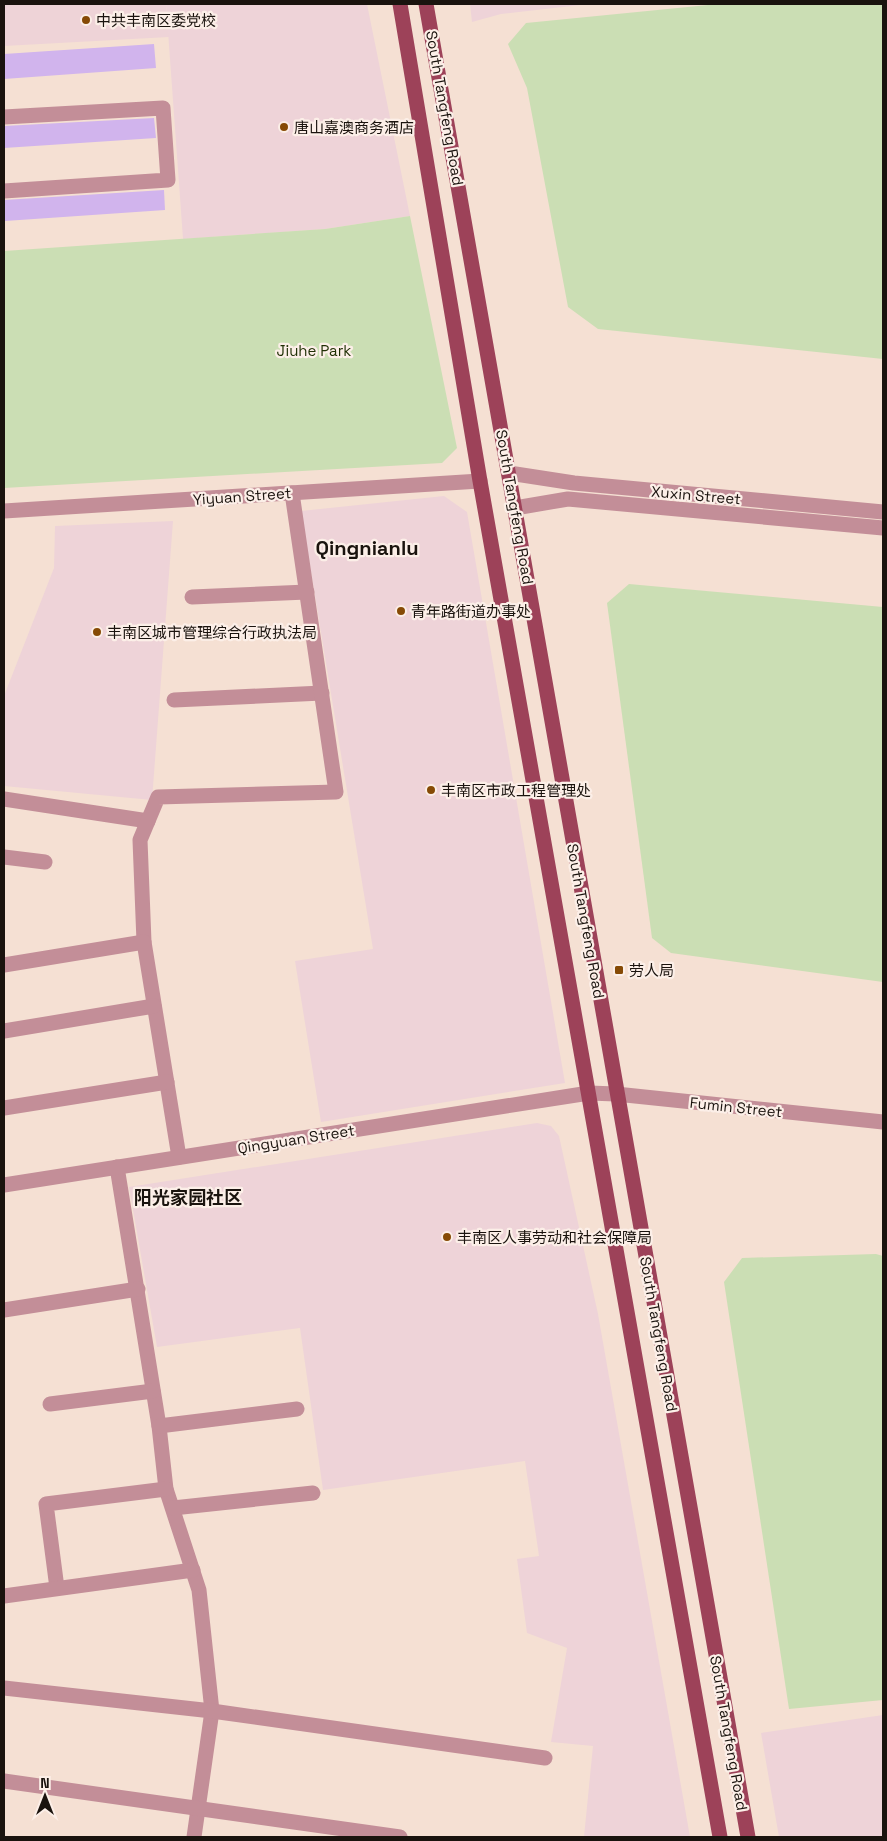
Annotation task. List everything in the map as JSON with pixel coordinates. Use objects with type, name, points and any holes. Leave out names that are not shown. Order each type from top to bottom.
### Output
[{"type":"main road","name":"South Tangfeng Road","points":[[400,4],[480,481],[720,1837]]},
{"type":"main road","name":"South Tangfeng Road","points":[[426,4],[748,1837]]},
{"type":"street","points":[[4,117],[163,108],[168,180],[4,191]]},
{"type":"street","name":"Xuxin Street","points":[[509,473],[574,483],[883,512]]},
{"type":"street","name":"Yiyuan Street","points":[[4,511],[480,481]]},
{"type":"street","points":[[179,1157],[144,942],[140,840],[158,797],[336,792],[292,493]]},
{"type":"street","name":"Xuxin Street","points":[[515,508],[568,499],[883,528]]},
{"type":"street","points":[[192,597],[306,592]]},
{"type":"street","points":[[174,700],[322,693]]},
{"type":"street","points":[[4,799],[148,821]]},
{"type":"street","points":[[4,856],[46,862]]},
{"type":"street","points":[[4,965],[144,942]]},
{"type":"street","points":[[4,1031],[154,1006]]},
{"type":"street","points":[[4,1108],[167,1082]]},
{"type":"street","name":"Fumin Street","points":[[588,1093],[616,1094],[883,1122]]},
{"type":"street","name":"Qingyuan Street","points":[[4,1185],[588,1093]]},
{"type":"street","points":[[117,1167],[138,1289],[166,1489],[199,1590],[212,1711],[194,1837]]},
{"type":"street","points":[[4,1310],[138,1289]]},
{"type":"street","points":[[50,1404],[153,1391]]},
{"type":"street","points":[[158,1426],[298,1409]]},
{"type":"street","points":[[57,1588],[46,1504],[166,1489]]},
{"type":"street","points":[[172,1508],[313,1493]]},
{"type":"street","points":[[4,1596],[193,1570]]},
{"type":"street","points":[[4,1688],[212,1711],[545,1758]]},
{"type":"street","points":[[4,1781],[400,1837]]},
{"type":"shaded area","name":"中共丰南区委党校","points":[[4,4],[166,4],[169,37],[4,46]]},
{"type":"shaded area","name":"唐山嘉澳商务酒店","points":[[166,4],[367,4],[410,216],[325,229],[183,239]]},
{"type":"shaded area","points":[[470,4],[589,4],[501,14],[472,22]]},
{"type":"shaded area","points":[[444,496],[467,512],[565,1083],[321,1122],[295,961],[373,949],[301,511]]},
{"type":"shaded area","name":"丰南区城市管理综合行政执法局","points":[[173,521],[152,800],[4,786],[4,696],[54,568],[55,526]]},
{"type":"shaded area","points":[[537,1123],[551,1126],[559,1136],[598,1314],[690,1837],[584,1837],[593,1746],[551,1742],[567,1648],[527,1633],[517,1559],[539,1556],[525,1461],[323,1490],[300,1328],[157,1347],[129,1187]]},
{"type":"shaded area","points":[[883,1715],[883,1837],[779,1837],[761,1733]]},
{"type":"green space","points":[[718,4],[883,4],[883,359],[598,329],[568,307],[527,88],[508,44],[526,23]]},
{"type":"green space","name":"Jiuhe Park","points":[[410,216],[457,448],[442,463],[4,488],[4,251],[325,229]]},
{"type":"green space","points":[[629,584],[883,607],[883,982],[671,953],[652,938],[607,603]]},
{"type":"green space","points":[[876,1254],[883,1256],[883,1700],[789,1709],[724,1282],[742,1258]]},
{"type":"building","points":[[154,44],[156,68],[4,79],[4,54]]},
{"type":"building","points":[[154,118],[156,138],[4,148],[4,126]]},
{"type":"building","points":[[164,190],[165,210],[5,221],[4,200]]},
{"type":"place","name":"中共丰南区委党校","points":[[86,20]]},
{"type":"place","name":"唐山嘉澳商务酒店","points":[[284,127]]},
{"type":"place","name":"青年路街道办事处","points":[[401,611]]},
{"type":"place","name":"丰南区城市管理综合行政执法局","points":[[97,632]]},
{"type":"place","name":"丰南区市政工程管理处","points":[[431,790]]},
{"type":"place","name":"劳人局","points":[[619,970]]},
{"type":"place","name":"丰南区人事劳动和社会保障局","points":[[447,1237]]},
{"type":"district","name":"Qingnianlu","points":[[367,548]]},
{"type":"district","name":"阳光家园社区","points":[[188,1197]]}]
